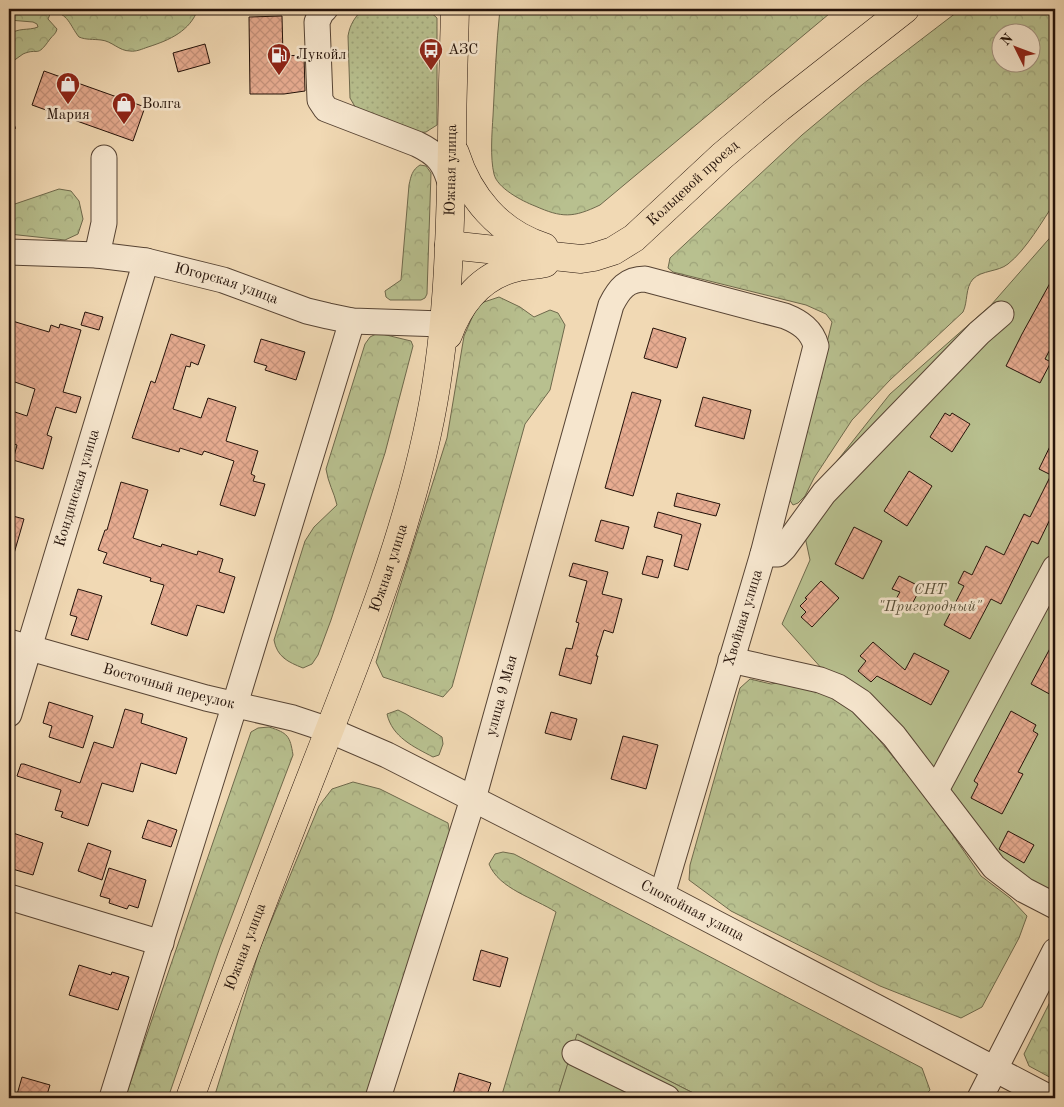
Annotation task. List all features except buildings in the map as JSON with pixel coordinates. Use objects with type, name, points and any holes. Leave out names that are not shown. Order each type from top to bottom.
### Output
[{"type":"main road","name":"Кольцевой проезд","points":[[449,245],[581,259],[594,257],[613,250],[634,238],[722,156],[778,108],[905,10]]},
{"type":"main road","name":"Южная улица","points":[[190,1098],[219,1017],[389,572],[411,501],[427,434],[441,355],[451,186],[451,14]]},
{"type":"main road","points":[[452,130],[459,166],[467,183],[484,207],[497,221],[510,232],[530,242],[581,259]]},
{"type":"main road","points":[[441,355],[452,325],[464,302],[476,289],[496,276],[517,267],[581,259]]},
{"type":"street","points":[[325,9],[320,13],[317,22],[320,100],[326,109],[430,150],[444,165],[451,186]]},
{"type":"street","points":[[417,144],[428,142],[452,130]]},
{"type":"street","points":[[97,255],[104,223],[104,158]]},
{"type":"street","name":"Югорская улица","points":[[9,252],[97,255],[146,261],[223,280],[307,311],[352,321],[443,324]]},
{"type":"street","name":"Кондинская улица","points":[[9,714],[19,645],[146,261]]},
{"type":"street","name":"Хвойная улица","points":[[618,292],[626,284],[636,279],[645,279],[785,316],[807,329],[814,339],[816,346],[763,554],[662,895]]},
{"type":"street","name":"улица 9 Мая","points":[[378,1098],[473,799],[608,314],[618,292]]},
{"type":"street","points":[[763,554],[778,554],[784,548],[824,493],[979,333],[1001,314]]},
{"type":"street","points":[[112,1098],[352,321]]},
{"type":"street","points":[[936,790],[1055,568]]},
{"type":"street","name":"Восточный переулок","points":[[19,645],[206,698],[292,718],[329,730]]},
{"type":"street","points":[[731,660],[820,680],[838,687],[861,702],[894,736],[1001,874],[1024,890],[1055,906]]},
{"type":"street","name":"Спокойная улица","points":[[329,730],[387,755],[662,895],[1050,1098]]},
{"type":"street","points":[[9,897],[160,943]]},
{"type":"street","points":[[980,1098],[1055,951]]},
{"type":"street","points":[[576,1053],[667,1098]]},
{"type":"path","points":[[9,112],[15,130]]},
{"type":"green space","points":[[9,9],[198,9],[190,23],[178,34],[156,44],[132,51],[126,51],[109,42],[79,37],[65,17],[51,12],[48,19],[57,29],[55,33],[40,51],[23,54],[9,64],[9,35],[19,30],[38,27],[33,22],[9,20]]},
{"type":"green space","points":[[363,9],[427,9],[437,18],[437,125],[426,132],[417,133],[362,114],[350,98],[348,36],[353,21]]},
{"type":"green space","points":[[500,9],[835,9],[600,205],[568,215],[544,210],[517,197],[500,184],[494,174],[492,137]]},
{"type":"green space","points":[[961,9],[1055,9],[1055,202],[1034,234],[1015,258],[1004,267],[981,274],[973,279],[970,283],[963,312],[890,380],[852,420],[814,478],[805,496],[793,505],[789,499],[832,322],[826,314],[806,305],[673,272],[668,268],[670,258],[802,135],[863,84]]},
{"type":"green space","points":[[420,165],[426,166],[431,173],[427,294],[421,300],[390,300],[386,297],[385,291],[401,280],[409,185],[411,176]]},
{"type":"green space","points":[[59,189],[71,191],[79,201],[83,219],[78,234],[65,240],[9,234],[9,206]]},
{"type":"green space","name":"СНТ \"Пригородный\"","points":[[1055,232],[1055,916],[856,707],[782,624],[810,560],[799,509],[890,394],[991,305]]},
{"type":"green space","points":[[499,297],[520,307],[534,317],[550,310],[558,313],[565,325],[550,390],[525,424],[452,687],[443,697],[383,677],[376,662],[447,438],[464,336],[478,304]]},
{"type":"green space","points":[[378,333],[411,341],[413,346],[385,453],[331,620],[318,655],[312,664],[303,668],[284,658],[275,646],[274,640],[305,541],[314,527],[337,505],[326,469],[365,344],[370,337]]},
{"type":"green space","points":[[750,679],[771,684],[789,681],[836,695],[867,725],[930,802],[981,876],[1010,898],[1027,916],[1019,938],[982,1007],[961,1018],[880,986],[731,911],[689,880],[690,865],[740,688]]},
{"type":"green space","points":[[398,710],[442,737],[443,744],[439,755],[433,757],[411,745],[399,735],[387,714]]},
{"type":"green space","points":[[269,727],[287,736],[291,743],[293,755],[220,947],[168,1098],[125,1098],[251,732],[258,728]]},
{"type":"green space","points":[[353,782],[380,789],[448,823],[450,835],[368,1098],[214,1098],[260,948],[319,806],[332,789]]},
{"type":"green space","points":[[503,852],[514,854],[922,1068],[930,1090],[923,1098],[703,1098],[578,1034],[557,1098],[501,1098],[556,912],[518,892],[494,873],[489,864],[495,854]]},
{"type":"green space","points":[[1055,992],[1055,1080],[1029,1066],[1024,1054]]},
{"type":"green space","points":[[577,1034],[703,1098],[557,1098]]},
{"type":"place","name":"АЗС","points":[[431,71]]},
{"type":"place","name":"Лукойл","points":[[279,76]]},
{"type":"place","name":"Мария","points":[[68,105]]},
{"type":"place","name":"Волга","points":[[124,125]]}]
